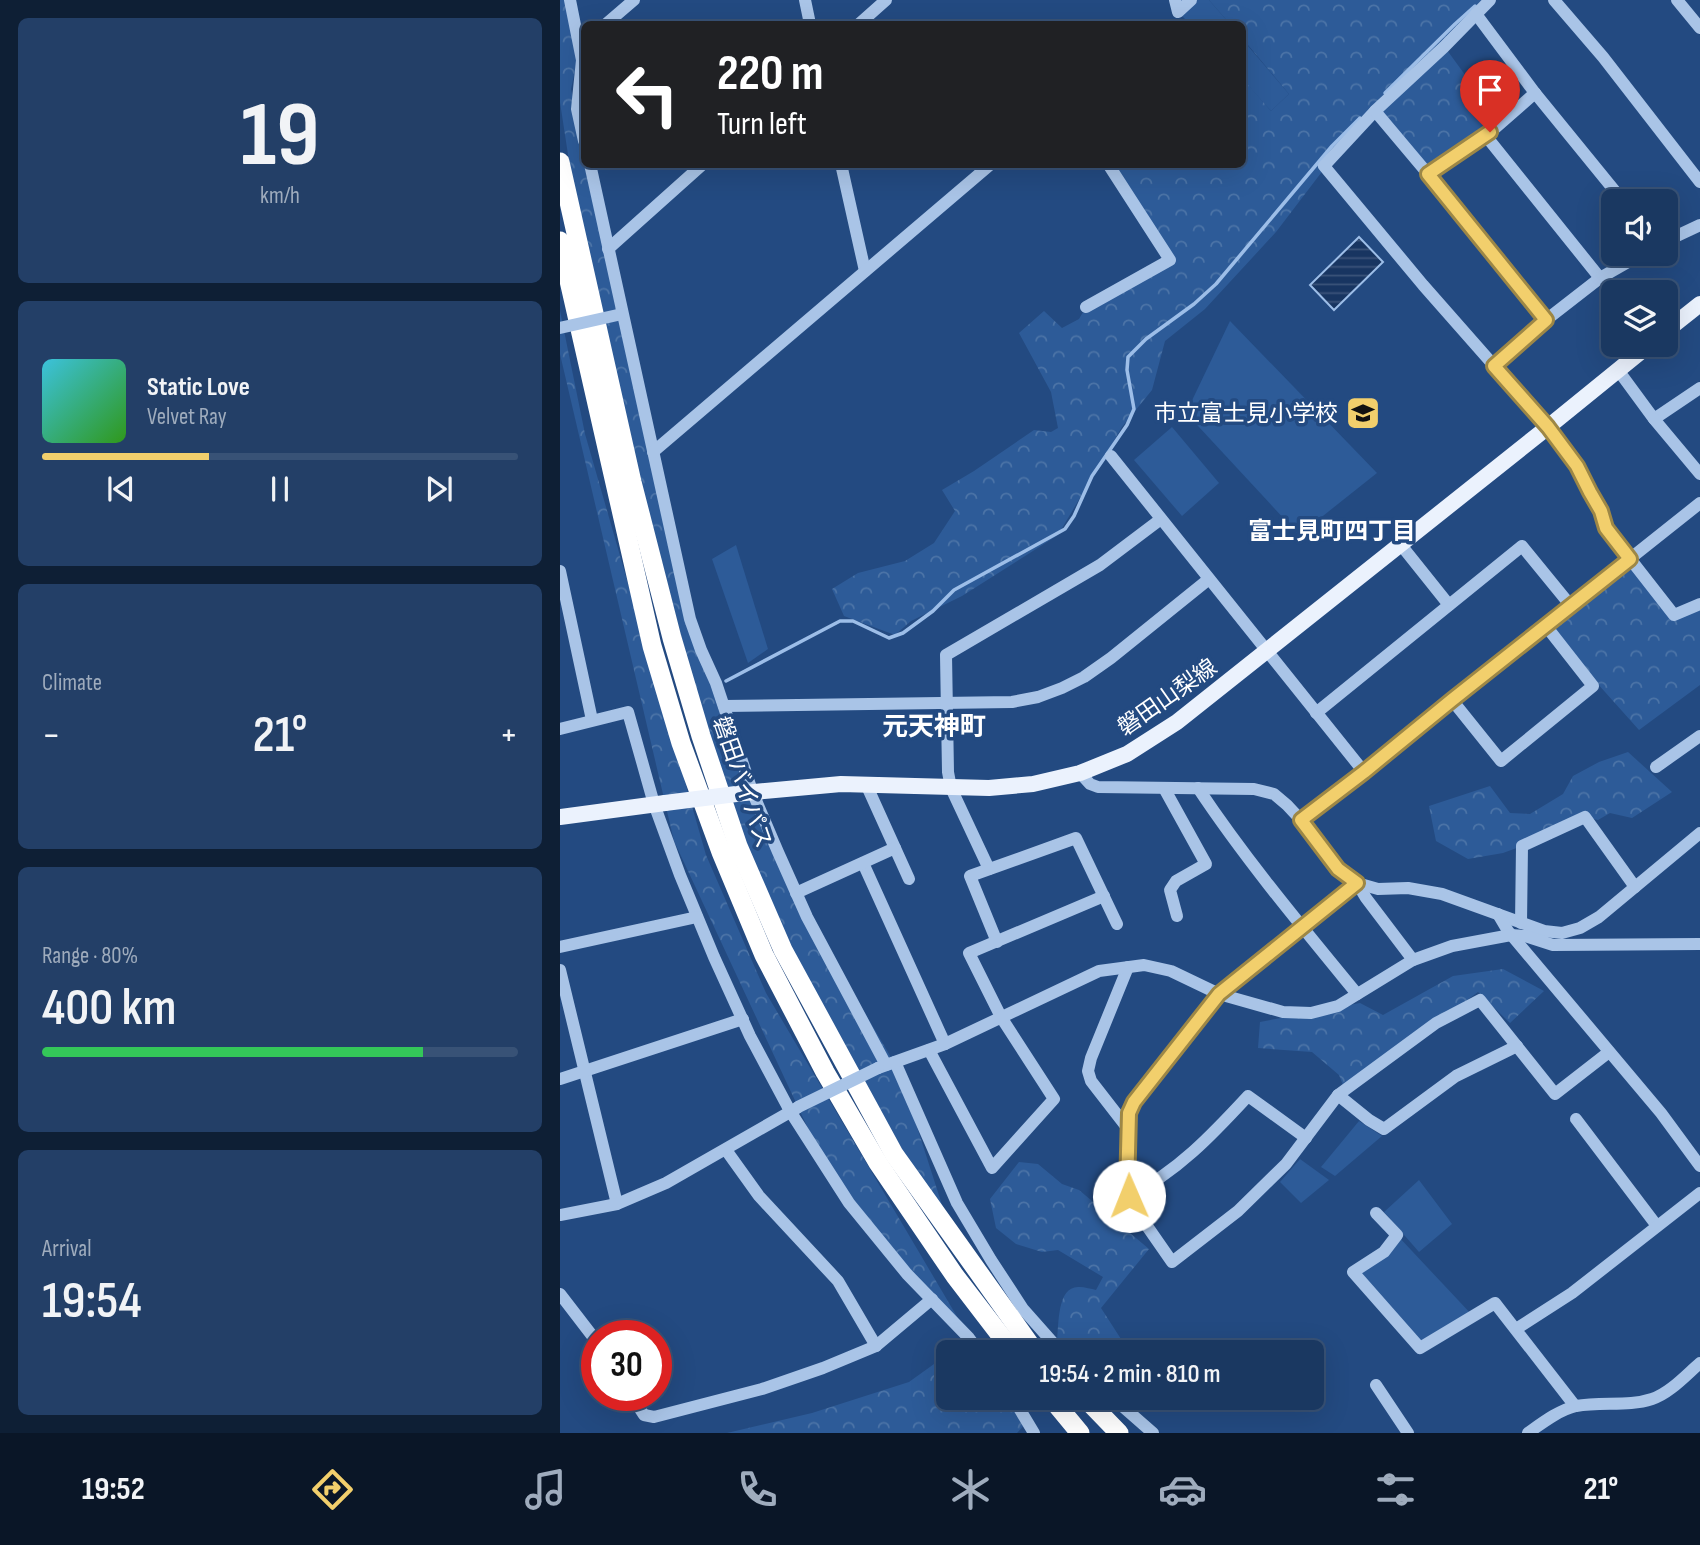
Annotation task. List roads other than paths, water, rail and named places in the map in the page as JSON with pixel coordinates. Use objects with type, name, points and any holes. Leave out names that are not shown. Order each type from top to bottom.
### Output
[{"type":"highway","name":"磐田バイパス","points":[[560,162],[632,482],[671,638],[738,846],[783,950],[894,1154],[1027,1340]]},
{"type":"highway","name":"磐田バイパス","points":[[560,241],[652,646],[681,743],[721,852],[764,955],[825,1072],[878,1163],[955,1276],[1004,1340]]},
{"type":"highway","points":[[974,1267],[1034,1340]]},
{"type":"highway","points":[[955,1276],[992,1340]]},
{"type":"highway","points":[[1047,1410],[1066,1433]]},
{"type":"highway","points":[[1061,1410],[1080,1433]]},
{"type":"highway","points":[[1083,1410],[1104,1433]]},
{"type":"highway","points":[[1097,1410],[1119,1433]]},
{"type":"main road","points":[[1678,321],[1700,304]]},
{"type":"main road","name":"磐田山梨線","points":[[560,817],[748,792],[841,784],[989,788],[1033,784],[1080,773],[1127,754],[1177,722],[1267,652],[1634,357]]},
{"type":"street","points":[[569,0],[581,42]]},
{"type":"street","points":[[610,21],[634,0]]},
{"type":"street","points":[[805,0],[809,21]]},
{"type":"street","points":[[862,21],[886,0]]},
{"type":"street","points":[[1175,0],[1178,12],[1191,0]]},
{"type":"street","points":[[1490,0],[1444,47],[1374,111],[1324,166],[1423,285],[1548,427],[1577,466],[1601,511],[1606,528],[1674,615],[1700,604]]},
{"type":"street","points":[[1554,0],[1603,57],[1700,182]]},
{"type":"street","points":[[1678,0],[1700,28]]},
{"type":"street","points":[[1476,14],[1535,93],[1613,189]]},
{"type":"street","points":[[581,72],[578,109],[581,125]]},
{"type":"street","points":[[1428,174],[1486,135],[1535,93]]},
{"type":"street","points":[[1374,111],[1546,320]]},
{"type":"street","points":[[1486,135],[1600,278]]},
{"type":"street","points":[[591,168],[690,620],[724,706],[748,792],[843,988],[957,1203],[1023,1309],[1050,1340]]},
{"type":"street","points":[[608,249],[699,168]]},
{"type":"street","points":[[842,168],[865,271]]},
{"type":"street","points":[[653,452],[986,168]]},
{"type":"street","points":[[1086,307],[1170,260],[1111,168]]},
{"type":"street","points":[[1678,235],[1700,225]]},
{"type":"street","points":[[1494,366],[1546,320],[1600,278],[1621,266]]},
{"type":"street","points":[[560,328],[622,314]]},
{"type":"street","points":[[1618,370],[1700,474]]},
{"type":"street","points":[[1654,419],[1700,388]]},
{"type":"street","points":[[1111,456],[1364,772]]},
{"type":"street","points":[[1301,820],[1700,503]]},
{"type":"street","points":[[989,869],[951,788],[948,772],[947,655],[1100,565],[1161,519]]},
{"type":"street","points":[[1401,545],[1449,605]]},
{"type":"street","points":[[1316,713],[1522,546],[1571,606]]},
{"type":"street","points":[[560,571],[592,720]]},
{"type":"street","points":[[724,706],[947,704],[1012,702],[1038,697],[1084,677],[1209,579]]},
{"type":"street","points":[[1452,700],[1501,761],[1593,686],[1546,626]]},
{"type":"street","points":[[560,729],[628,712],[680,875],[697,917],[743,1019],[823,1166],[849,1203],[907,1274],[970,1340]]},
{"type":"street","points":[[1656,767],[1699,740]]},
{"type":"street","points":[[1080,773],[1098,787],[1254,789],[1274,794],[1301,820],[1338,869],[1357,883],[1378,889],[1408,888],[1442,894],[1544,931],[1562,933],[1580,928],[1600,917],[1700,833]]},
{"type":"street","points":[[866,784],[909,878]]},
{"type":"street","points":[[1164,788],[1206,864],[1176,881],[1170,890],[1177,916]]},
{"type":"street","points":[[1198,788],[1302,927],[1357,994]]},
{"type":"street","points":[[1521,923],[1522,846],[1585,817],[1635,887]]},
{"type":"street","points":[[996,942],[970,876],[1076,838],[1117,924]]},
{"type":"street","points":[[796,893],[895,848]]},
{"type":"street","points":[[863,863],[945,1044]]},
{"type":"street","points":[[1357,883],[1219,994],[1134,1102],[1129,1113],[1127,1191],[1131,1203],[1172,1262],[1238,1211],[1286,1164],[1338,1095],[1436,1023],[1480,1000],[1555,1094],[1609,1052]]},
{"type":"street","points":[[1357,883],[1413,960]]},
{"type":"street","points":[[929,1050],[992,1168],[1054,1099],[1001,1017],[969,953],[1104,896]]},
{"type":"street","points":[[1498,914],[1511,935],[1661,1113],[1700,1166]]},
{"type":"street","points":[[560,947],[697,917]]},
{"type":"street","points":[[560,1215],[617,1203],[666,1184],[794,1109],[886,1065],[945,1044],[1100,971],[1144,965],[1171,971],[1219,994],[1283,1012],[1311,1013],[1338,1006],[1413,960],[1452,946],[1511,935],[1525,936],[1553,945],[1700,944]]},
{"type":"street","points":[[1128,967],[1088,1071],[1090,1081],[1129,1130]]},
{"type":"street","points":[[560,970],[617,1203]]},
{"type":"street","points":[[560,1079],[743,1019]]},
{"type":"street","points":[[1338,1095],[1384,1129],[1456,1076],[1517,1046]]},
{"type":"street","points":[[1129,1196],[1174,1169],[1209,1138],[1248,1096],[1306,1138]]},
{"type":"street","points":[[1576,1119],[1657,1226]]},
{"type":"street","points":[[726,1150],[759,1196],[838,1280],[876,1346]]},
{"type":"street","points":[[1516,1329],[1572,1293],[1700,1193]]},
{"type":"street","points":[[1376,1213],[1398,1235],[1384,1252],[1353,1272],[1420,1348],[1495,1303],[1575,1406]]},
{"type":"street","points":[[562,1298],[581,1322]]},
{"type":"street","points":[[641,1411],[644,1415],[654,1417],[762,1390],[823,1368],[876,1346],[932,1299]]},
{"type":"street","points":[[1528,1433],[1575,1406],[1654,1399],[1668,1391],[1700,1363]]},
{"type":"street","points":[[1376,1385],[1408,1433]]},
{"type":"street","points":[[1020,1410],[1034,1433]]},
{"type":"street","points":[[1127,1410],[1153,1433]]},
{"type":"waterway","points":[[1385,93],[1475,6]]},
{"type":"waterway","points":[[726,681],[840,621],[853,621],[889,638],[903,633],[933,611],[954,590],[1065,529],[1074,516],[1092,476],[1127,425],[1134,409],[1127,370],[1128,357],[1146,339],[1194,304],[1216,284],[1332,146],[1360,118]]},
{"type":"place","name":"市立富士見小学校","points":[[1363,413]]},
{"type":"district","name":"富士見町四丁目","points":[[1332,531]]},
{"type":"district","name":"元天神町","points":[[934,726]]}]
